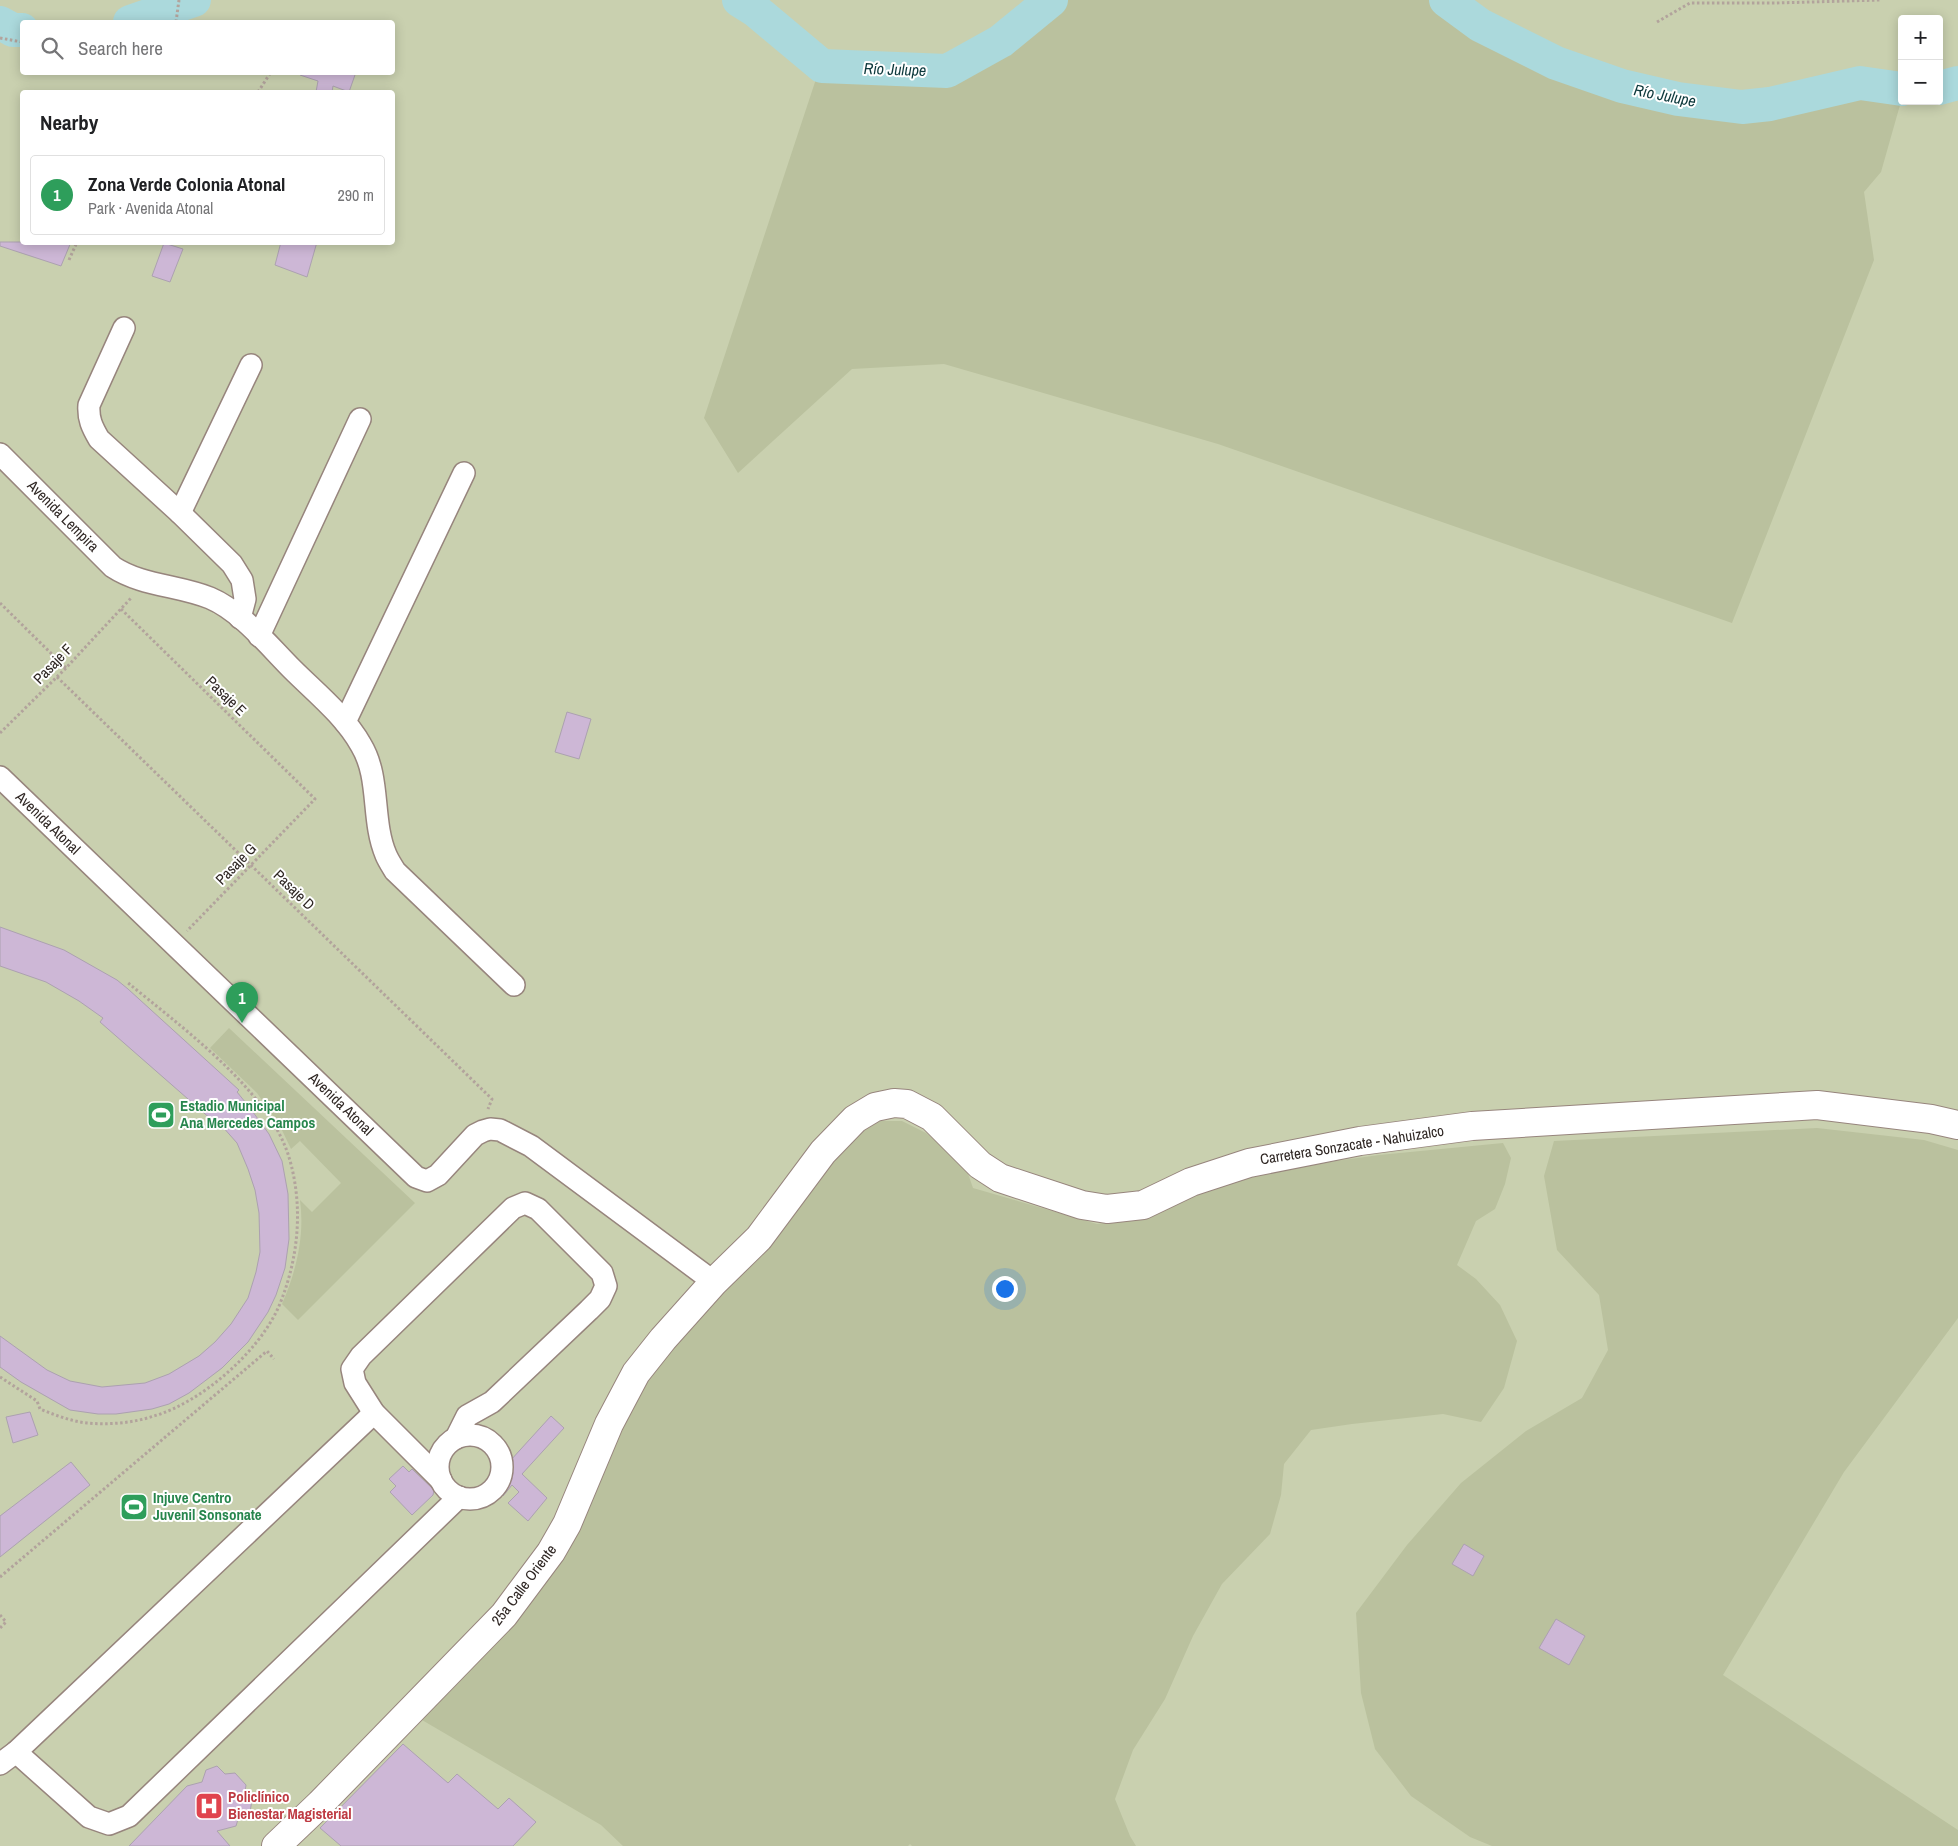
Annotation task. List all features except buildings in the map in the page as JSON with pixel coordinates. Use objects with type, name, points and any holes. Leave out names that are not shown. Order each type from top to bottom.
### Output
[{"type":"street","points":[[124,328],[89,405],[88,416],[99,439],[180,513],[232,564],[242,580],[244,599],[240,618],[345,722],[362,746],[372,772],[380,836],[386,855],[395,871],[514,985]]},
{"type":"street","points":[[180,513],[251,365]]},
{"type":"street","points":[[259,636],[360,419]]},
{"type":"street","name":"Avenida Lempira","points":[[0,454],[113,567],[127,576],[211,598],[240,618]]},
{"type":"street","points":[[345,722],[464,473]]},
{"type":"street","name":"Avenida Atonal","points":[[0,777],[416,1176],[427,1181],[438,1175],[475,1135],[490,1129]]},
{"type":"street","name":"Carretera Sonzacate - Nahuizalco","points":[[714,1282],[759,1238],[823,1152],[844,1130],[866,1112],[885,1104],[907,1104],[932,1117],[980,1165],[1000,1178],[1082,1205],[1107,1209],[1143,1205],[1191,1182],[1249,1163],[1360,1141],[1472,1126],[1816,1105],[1931,1119],[1958,1125]]},
{"type":"street","points":[[490,1129],[509,1134],[531,1146],[714,1282]]},
{"type":"street","points":[[405,1444],[421,1447],[451,1441],[465,1434],[475,1434],[484,1437],[498,1450],[502,1460],[503,1470],[495,1488],[478,1498],[468,1499],[459,1497],[448,1490],[441,1480],[405,1444],[374,1413],[355,1383],[352,1369],[361,1356],[512,1208],[526,1203],[538,1208],[602,1273],[606,1286],[600,1298],[589,1310],[492,1402],[467,1416],[451,1441],[440,1456],[438,1468],[441,1480]]},
{"type":"street","name":"25a Calle Oriente","points":[[276,1846],[327,1797],[486,1634],[519,1596],[551,1552],[567,1524],[609,1424],[636,1373],[663,1339],[714,1282]]},
{"type":"street","points":[[484,1437],[492,1402]]},
{"type":"street","points":[[374,1413],[8,1758],[89,1817],[109,1824],[129,1816],[459,1497]]},
{"type":"path","points":[[176,20],[179,0]]},
{"type":"path","points":[[1657,22],[1690,2],[1775,3],[1881,0]]},
{"type":"path","points":[[0,38],[20,42]]},
{"type":"path","points":[[259,90],[270,75]]},
{"type":"path","points":[[69,260],[76,245]]},
{"type":"path","points":[[0,603],[66,668]]},
{"type":"path","name":"Pasaje F","points":[[0,733],[66,668],[121,609]]},
{"type":"path","name":"Pasaje E","points":[[121,609],[314,799]]},
{"type":"path","name":"Pasaje D","points":[[57,677],[252,864],[492,1099],[486,1118],[490,1129]]},
{"type":"path","name":"Pasaje G","points":[[175,944],[314,799]]},
{"type":"path","points":[[0,1377],[37,1401],[40,1409],[66,1419],[86,1423],[112,1424],[154,1416],[177,1407],[206,1389],[246,1353],[265,1330],[278,1308],[288,1281],[298,1234],[297,1210],[294,1180],[288,1154],[277,1129],[253,1094],[224,1065],[127,982]]},
{"type":"path","points":[[0,1577],[267,1351],[274,1359]]},
{"type":"path","points":[[0,1615],[6,1622],[0,1628]]},
{"type":"green space","points":[[0,0],[1958,0],[1958,1846],[0,1846]]},
{"type":"green space","points":[[1064,0],[1434,0],[1482,38],[1567,75],[1667,104],[1763,115],[1860,91],[1900,105],[1881,172],[1864,192],[1874,260],[1732,623],[1218,444],[944,364],[852,369],[738,473],[704,418],[817,76],[952,81]]},
{"type":"green space","points":[[229,1028],[415,1203],[298,1320],[282,1304],[298,1254],[301,1227],[300,1200],[312,1212],[341,1183],[300,1141],[291,1149],[280,1126],[257,1093],[210,1048]]},
{"type":"green space","points":[[880,1121],[902,1121],[926,1133],[965,1165],[973,1188],[1097,1224],[1150,1218],[1227,1181],[1278,1169],[1379,1155],[1503,1143],[1511,1158],[1505,1184],[1495,1209],[1476,1221],[1457,1265],[1476,1279],[1500,1305],[1517,1341],[1504,1388],[1481,1422],[1443,1414],[1311,1430],[1284,1464],[1281,1495],[1270,1534],[1222,1584],[1193,1636],[1165,1699],[1133,1750],[1115,1799],[1136,1846],[912,1846],[910,1844],[908,1846],[623,1846],[601,1825],[422,1720],[478,1663],[550,1572],[593,1500],[616,1440],[646,1376],[857,1135]]},
{"type":"green space","points":[[1817,1128],[1924,1140],[1958,1150],[1958,1318],[1844,1472],[1723,1675],[1958,1830],[1958,1846],[1492,1846],[1470,1837],[1411,1796],[1375,1749],[1361,1693],[1356,1613],[1407,1545],[1461,1483],[1526,1431],[1582,1398],[1608,1350],[1599,1295],[1557,1250],[1544,1176],[1554,1141]]},
{"type":"waterway","name":"Río Julupe","points":[[136,20],[194,0]]},
{"type":"waterway","name":"Río Julupe","points":[[739,0],[755,10],[822,66],[947,71],[1001,41],[1051,0]]},
{"type":"waterway","name":"Río Julupe","points":[[1446,0],[1480,25],[1556,63],[1622,86],[1678,99],[1742,107],[1770,104],[1860,83],[1898,88]]},
{"type":"waterway","name":"Río Julupe","points":[[0,23],[13,30],[20,30]]},
{"type":"waterway","name":"Río Julupe","points":[[1943,87],[1958,83]]},
{"type":"place","name":"Zona Verde Colonia Atonal","points":[[242,1023]]},
{"type":"place","name":"Estadio Municipal Ana Mercedes Campos","points":[[161,1115]]},
{"type":"place","name":"Injuve Centro Juvenil Sonsonate","points":[[134,1507]]},
{"type":"place","name":"Policlínico Bienestar Magisterial","points":[[209,1806]]}]
